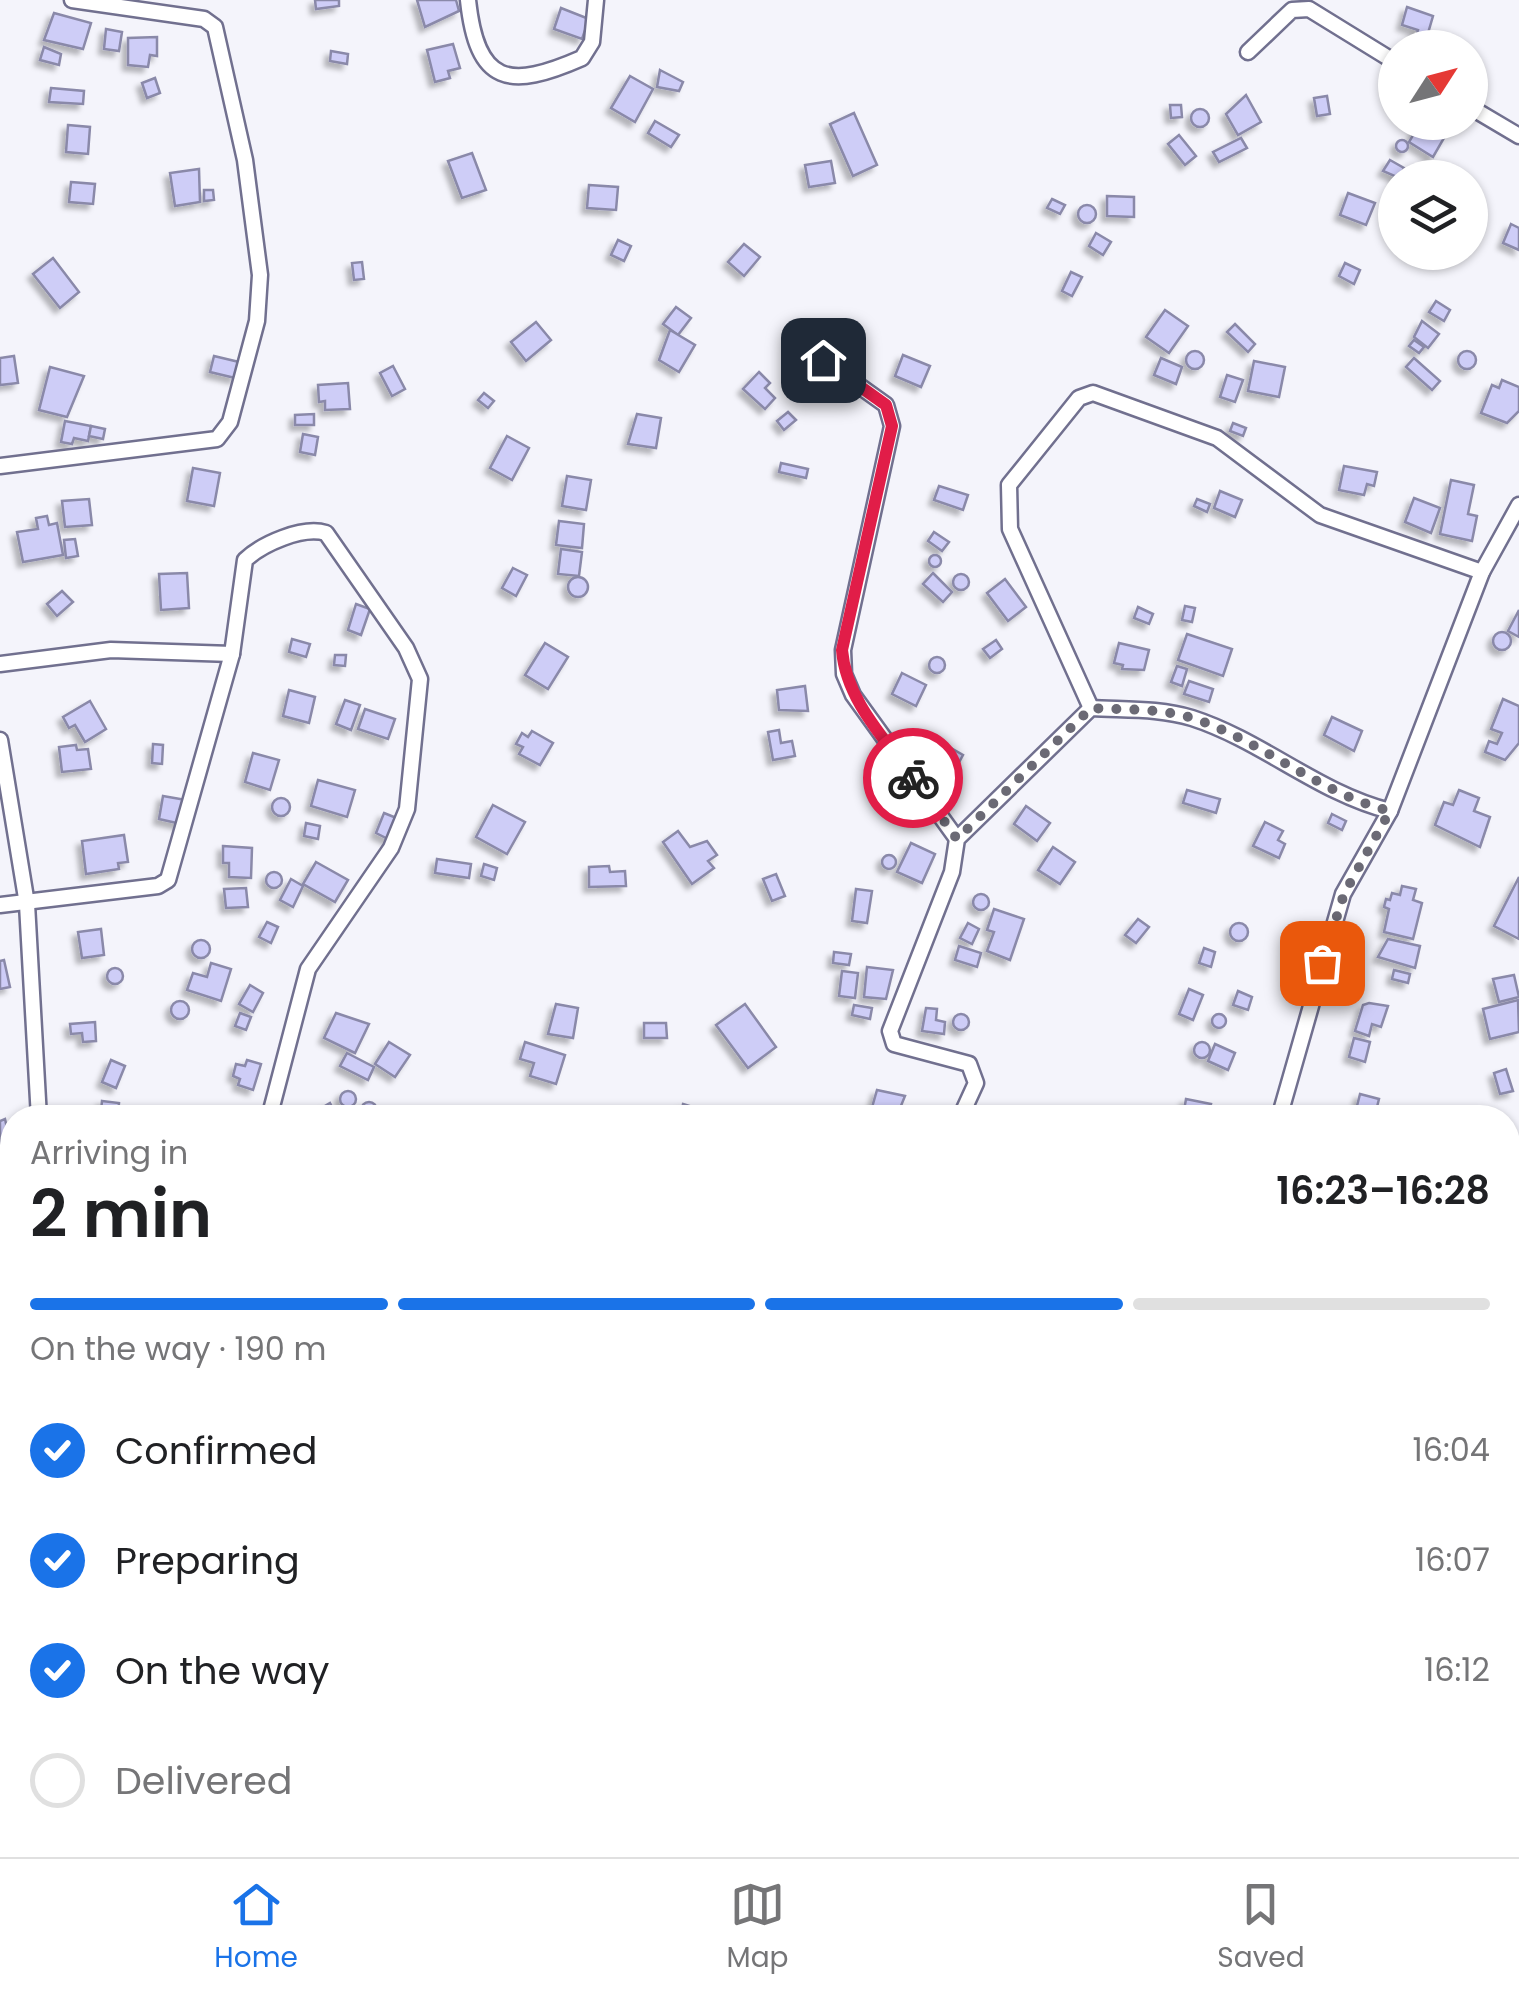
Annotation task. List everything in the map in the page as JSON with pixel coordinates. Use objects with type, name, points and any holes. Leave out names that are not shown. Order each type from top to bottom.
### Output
[{"type":"street","points":[[0,466],[217,439],[230,422],[257,321],[260,275],[245,160],[215,27],[204,19],[72,0]]},
{"type":"street","points":[[468,0],[480,51],[489,68],[504,77],[519,77],[582,58],[592,42],[596,0]]},
{"type":"street","points":[[1248,52],[1292,10],[1326,16],[1378,51]]},
{"type":"street","points":[[1488,118],[1519,136]]},
{"type":"street","points":[[823,360],[886,405],[892,426],[842,650],[844,674],[854,694],[957,839]]},
{"type":"street","points":[[1091,708],[1010,529],[1008,486],[1079,398],[1093,393],[1217,438],[1320,514],[1482,572]]},
{"type":"street","points":[[1282,1105],[1344,894],[1390,811],[1482,572],[1519,504]]},
{"type":"street","points":[[0,905],[158,886],[168,880],[232,654],[244,560],[262,546],[315,529],[334,539],[406,648],[420,679],[407,809],[391,848],[308,969],[271,1105]]},
{"type":"street","points":[[0,664],[111,650],[232,654]]},
{"type":"street","points":[[966,1105],[976,1083],[969,1064],[894,1044],[890,1031],[952,872],[957,839],[1091,708],[1164,711],[1192,718],[1252,744],[1349,801],[1390,811]]},
{"type":"street","points":[[0,740],[27,904],[38,1105]]},
{"type":"building","points":[[315,0],[339,0],[339,6],[316,9]]},
{"type":"building","points":[[417,0],[456,0],[459,11],[425,27]]},
{"type":"building","points":[[1407,7],[1433,16],[1429,30],[1402,25]]},
{"type":"building","points":[[561,8],[589,19],[582,39],[554,29]]},
{"type":"building","points":[[54,13],[91,23],[83,49],[44,40]]},
{"type":"building","points":[[106,29],[122,32],[119,51],[104,49]]},
{"type":"building","points":[[157,37],[157,56],[150,55],[148,67],[128,65],[128,38]]},
{"type":"building","points":[[453,44],[460,68],[448,71],[450,78],[435,82],[427,50]]},
{"type":"building","points":[[44,47],[61,54],[59,65],[40,60]]},
{"type":"building","points":[[331,51],[348,54],[347,64],[330,61]]},
{"type":"building","points":[[660,70],[683,82],[679,91],[657,87]]},
{"type":"building","points":[[630,76],[653,89],[635,122],[611,108]]},
{"type":"building","points":[[155,78],[160,93],[147,98],[142,83]]},
{"type":"building","points":[[51,88],[84,91],[83,104],[49,102]]},
{"type":"building","points":[[1246,95],[1261,122],[1238,135],[1226,114]]},
{"type":"building","points":[[1327,96],[1330,114],[1317,116],[1314,98]]},
{"type":"building","points":[[1170,105],[1181,105],[1182,117],[1171,118]]},
{"type":"building","points":[[1200,109],[1209,118],[1200,127],[1191,118]]},
{"type":"building","points":[[854,113],[877,165],[853,176],[830,124]]},
{"type":"building","points":[[655,121],[679,135],[671,147],[648,133]]},
{"type":"building","points":[[68,125],[90,127],[88,154],[66,152]]},
{"type":"building","points":[[1179,135],[1196,156],[1185,165],[1168,144]]},
{"type":"building","points":[[1241,138],[1247,148],[1219,162],[1213,152]]},
{"type":"building","points":[[1410,140],[1443,140],[1433,157]]},
{"type":"building","points":[[1398,142],[1406,142],[1406,150],[1398,150]]},
{"type":"building","points":[[472,153],[486,190],[462,198],[448,161]]},
{"type":"building","points":[[831,161],[835,183],[809,187],[805,165]]},
{"type":"building","points":[[199,169],[200,202],[175,206],[170,173]]},
{"type":"building","points":[[71,182],[95,184],[93,204],[69,202]]},
{"type":"building","points":[[589,185],[618,187],[616,210],[587,208]]},
{"type":"building","points":[[204,190],[213,190],[214,200],[204,201]]},
{"type":"building","points":[[1348,193],[1375,203],[1366,225],[1340,215]]},
{"type":"building","points":[[1107,196],[1134,197],[1134,217],[1107,216]]},
{"type":"building","points":[[1052,199],[1065,205],[1060,214],[1047,208]]},
{"type":"building","points":[[1087,205],[1096,214],[1087,223],[1078,214]]},
{"type":"building","points":[[1511,224],[1519,228],[1519,250],[1503,243]]},
{"type":"building","points":[[1096,233],[1111,242],[1103,255],[1089,246]]},
{"type":"building","points":[[618,240],[631,246],[624,261],[611,255]]},
{"type":"building","points":[[744,244],[760,257],[744,276],[728,262]]},
{"type":"building","points":[[53,258],[79,292],[60,308],[33,274]]},
{"type":"building","points":[[362,262],[364,279],[354,280],[352,263]]},
{"type":"building","points":[[1345,263],[1360,270],[1354,284],[1339,276]]},
{"type":"building","points":[[1071,272],[1082,277],[1072,296],[1062,291]]},
{"type":"building","points":[[1436,301],[1450,310],[1444,321],[1429,312]]},
{"type":"building","points":[[676,307],[691,318],[678,335],[663,324]]},
{"type":"building","points":[[1165,310],[1188,326],[1169,353],[1146,337]]},
{"type":"building","points":[[1422,321],[1439,334],[1428,348],[1414,337]]},
{"type":"building","points":[[536,322],[551,340],[526,361],[511,342]]},
{"type":"building","points":[[1235,324],[1255,344],[1248,352],[1227,332]]},
{"type":"building","points":[[670,330],[695,345],[679,372],[659,360]]},
{"type":"building","points":[[1414,340],[1424,347],[1419,353],[1409,346]]},
{"type":"building","points":[[1195,351],[1204,360],[1195,369],[1186,360]]},
{"type":"building","points":[[1467,351],[1476,360],[1467,369],[1458,360]]},
{"type":"building","points":[[903,355],[930,366],[921,387],[895,376]]},
{"type":"building","points":[[14,356],[18,383],[0,385],[0,358]]},
{"type":"building","points":[[214,356],[239,362],[235,378],[210,372]]},
{"type":"building","points":[[1161,358],[1182,367],[1176,384],[1154,375]]},
{"type":"building","points":[[1414,358],[1440,381],[1432,390],[1406,367]]},
{"type":"building","points":[[1254,361],[1285,367],[1279,397],[1248,391]]},
{"type":"building","points":[[393,366],[405,389],[392,396],[380,373]]},
{"type":"building","points":[[50,367],[84,376],[67,417],[39,410]]},
{"type":"building","points":[[759,372],[770,383],[765,388],[775,398],[765,409],[743,389]]},
{"type":"building","points":[[1227,375],[1243,380],[1235,402],[1220,397]]},
{"type":"building","points":[[1502,380],[1519,387],[1519,411],[1507,423],[1481,413],[1492,385],[1499,388]]},
{"type":"building","points":[[348,383],[350,409],[325,410],[325,401],[319,402],[318,385]]},
{"type":"building","points":[[484,393],[494,401],[488,408],[478,400]]},
{"type":"building","points":[[788,412],[796,420],[784,430],[777,421]]},
{"type":"building","points":[[314,414],[314,425],[295,425],[295,415]]},
{"type":"building","points":[[637,414],[661,418],[656,448],[628,444]]},
{"type":"building","points":[[65,421],[91,426],[88,441],[74,438],[72,444],[61,442]]},
{"type":"building","points":[[1233,423],[1246,428],[1243,436],[1230,431]]},
{"type":"building","points":[[91,426],[105,429],[103,439],[89,436]]},
{"type":"building","points":[[303,434],[318,437],[315,455],[300,452]]},
{"type":"building","points":[[507,436],[529,448],[512,480],[490,468]]},
{"type":"building","points":[[781,463],[808,469],[806,478],[779,472]]},
{"type":"building","points":[[1344,466],[1377,472],[1374,486],[1367,484],[1364,495],[1339,490]]},
{"type":"building","points":[[193,468],[220,473],[214,506],[187,501]]},
{"type":"building","points":[[567,476],[591,480],[586,510],[562,506]]},
{"type":"building","points":[[1451,480],[1474,485],[1468,514],[1477,516],[1472,541],[1440,534]]},
{"type":"building","points":[[939,486],[968,495],[963,510],[934,500]]},
{"type":"building","points":[[1220,491],[1242,500],[1235,517],[1214,508]]},
{"type":"building","points":[[1414,498],[1440,508],[1431,533],[1405,522]]},
{"type":"building","points":[[89,499],[92,525],[65,527],[62,501]]},
{"type":"building","points":[[1197,499],[1210,504],[1207,512],[1194,506]]},
{"type":"building","points":[[47,516],[49,525],[57,523],[63,555],[23,562],[17,532],[38,529],[36,518]]},
{"type":"building","points":[[559,521],[584,524],[582,548],[556,545]]},
{"type":"building","points":[[934,532],[949,542],[942,551],[928,541]]},
{"type":"building","points":[[75,539],[78,556],[66,558],[64,540]]},
{"type":"building","points":[[561,549],[582,552],[579,576],[558,574]]},
{"type":"building","points":[[930,556],[940,556],[940,566],[930,566]]},
{"type":"building","points":[[513,568],[527,575],[516,596],[502,588]]},
{"type":"building","points":[[187,573],[189,608],[161,610],[159,574]]},
{"type":"building","points":[[933,573],[952,592],[943,602],[923,584]]},
{"type":"building","points":[[961,574],[969,582],[961,590],[953,582]]},
{"type":"building","points":[[578,577],[588,587],[578,597],[568,587]]},
{"type":"building","points":[[1005,579],[1026,607],[1008,621],[987,593]]},
{"type":"building","points":[[62,591],[73,602],[57,616],[47,604]]},
{"type":"building","points":[[356,604],[370,609],[361,635],[348,630]]},
{"type":"building","points":[[1185,606],[1195,608],[1192,622],[1182,620]]},
{"type":"building","points":[[1138,607],[1153,614],[1149,624],[1134,618]]},
{"type":"building","points":[[1519,610],[1519,637],[1508,631]]},
{"type":"building","points":[[1502,632],[1511,641],[1502,650],[1493,641]]},
{"type":"building","points":[[1187,634],[1232,649],[1223,676],[1178,660]]},
{"type":"building","points":[[292,639],[310,644],[306,657],[289,652]]},
{"type":"building","points":[[996,640],[1002,649],[990,658],[983,649]]},
{"type":"building","points":[[545,643],[568,657],[548,689],[525,675]]},
{"type":"building","points":[[1119,643],[1149,650],[1144,670],[1122,669],[1123,665],[1114,663]]},
{"type":"building","points":[[335,655],[346,655],[345,666],[334,665]]},
{"type":"building","points":[[937,657],[945,665],[937,673],[929,665]]},
{"type":"building","points":[[1177,666],[1187,669],[1182,686],[1171,682]]},
{"type":"building","points":[[902,673],[926,685],[916,706],[892,694]]},
{"type":"building","points":[[1189,681],[1213,689],[1209,702],[1184,694]]},
{"type":"building","points":[[805,686],[808,711],[779,710],[777,690]]},
{"type":"building","points":[[289,690],[315,697],[309,723],[283,716]]},
{"type":"building","points":[[1503,699],[1519,706],[1519,743],[1505,760],[1485,752],[1489,741],[1497,744],[1502,733],[1491,729]]},
{"type":"building","points":[[345,700],[360,705],[351,730],[336,724]]},
{"type":"building","points":[[90,701],[106,729],[85,742],[75,725],[69,728],[63,717]]},
{"type":"building","points":[[365,709],[395,719],[388,739],[358,729]]},
{"type":"building","points":[[1332,717],[1362,731],[1354,751],[1324,735]]},
{"type":"building","points":[[779,730],[781,743],[792,741],[795,756],[773,760],[768,732]]},
{"type":"building","points":[[532,731],[553,743],[540,765],[519,754],[523,747],[516,744],[522,733],[528,737]]},
{"type":"building","points":[[153,744],[163,745],[162,764],[152,763]]},
{"type":"building","points":[[944,744],[963,755],[957,766],[937,755]]},
{"type":"building","points":[[76,745],[77,750],[88,749],[91,769],[62,772],[59,747]]},
{"type":"building","points":[[253,753],[279,760],[270,790],[245,782]]},
{"type":"building","points":[[318,780],[355,790],[347,817],[311,806]]},
{"type":"building","points":[[1187,790],[1220,799],[1216,813],[1183,803]]},
{"type":"building","points":[[1459,790],[1479,798],[1474,811],[1490,817],[1480,847],[1435,825],[1444,802],[1453,805]]},
{"type":"building","points":[[163,796],[186,800],[181,824],[159,819]]},
{"type":"building","points":[[281,798],[288,800],[288,814],[281,816],[274,814],[272,807],[274,800]]},
{"type":"building","points":[[493,805],[525,822],[507,854],[476,837]]},
{"type":"building","points":[[1026,806],[1050,823],[1037,841],[1014,824]]},
{"type":"building","points":[[384,813],[399,819],[390,840],[376,833]]},
{"type":"building","points":[[1332,814],[1346,821],[1342,830],[1328,823]]},
{"type":"building","points":[[1265,822],[1283,831],[1278,840],[1285,844],[1279,858],[1253,846]]},
{"type":"building","points":[[306,823],[320,826],[318,839],[304,836]]},
{"type":"building","points":[[678,831],[690,847],[707,841],[717,855],[708,861],[714,868],[692,884],[663,842]]},
{"type":"building","points":[[124,835],[128,862],[118,863],[119,869],[86,874],[82,841]]},
{"type":"building","points":[[911,843],[935,854],[922,883],[897,872]]},
{"type":"building","points":[[223,846],[252,848],[251,878],[229,877],[229,863],[223,863]]},
{"type":"building","points":[[1053,847],[1075,862],[1060,884],[1038,870]]},
{"type":"building","points":[[889,855],[896,862],[889,869],[882,862]]},
{"type":"building","points":[[437,859],[471,864],[469,878],[435,873]]},
{"type":"building","points":[[316,862],[348,880],[335,902],[303,884]]},
{"type":"building","points":[[484,864],[497,868],[494,880],[481,876]]},
{"type":"building","points":[[609,866],[610,872],[625,871],[626,886],[589,887],[589,867]]},
{"type":"building","points":[[274,872],[282,880],[274,888],[266,880]]},
{"type":"building","points":[[776,874],[785,896],[772,901],[763,879]]},
{"type":"building","points":[[1519,877],[1519,939],[1494,926]]},
{"type":"building","points":[[291,879],[303,886],[293,907],[280,900]]},
{"type":"building","points":[[1402,886],[1416,889],[1413,900],[1422,903],[1413,939],[1384,932],[1389,909],[1384,907],[1386,899],[1390,900],[1392,893],[1400,895]]},
{"type":"building","points":[[246,888],[248,907],[226,908],[224,889]]},
{"type":"building","points":[[856,889],[872,891],[867,923],[852,921]]},
{"type":"building","points":[[981,894],[989,902],[981,910],[973,902]]},
{"type":"building","points":[[994,909],[1024,919],[1010,960],[987,951],[994,932],[987,930]]},
{"type":"building","points":[[1138,919],[1149,927],[1136,943],[1125,935]]},
{"type":"building","points":[[267,922],[278,927],[271,943],[259,937]]},
{"type":"building","points":[[968,923],[979,929],[972,944],[960,938]]},
{"type":"building","points":[[1239,923],[1246,925],[1246,939],[1239,941],[1232,939],[1230,932],[1232,925]]},
{"type":"building","points":[[101,929],[104,955],[82,958],[78,932]]},
{"type":"building","points":[[1388,939],[1420,946],[1415,968],[1378,957]]},
{"type":"building","points":[[201,940],[210,949],[201,958],[192,949]]},
{"type":"building","points":[[959,946],[981,953],[977,967],[955,960]]},
{"type":"building","points":[[1204,948],[1215,952],[1211,967],[1199,963]]},
{"type":"building","points":[[834,952],[851,954],[849,965],[833,963]]},
{"type":"building","points":[[4,960],[10,987],[0,989],[0,961]]},
{"type":"building","points":[[211,963],[231,969],[221,1001],[187,990],[193,973],[207,977]]},
{"type":"building","points":[[867,967],[893,970],[886,999],[864,997]]},
{"type":"building","points":[[115,968],[123,976],[115,984],[107,976]]},
{"type":"building","points":[[1394,970],[1410,974],[1408,983],[1392,979]]},
{"type":"building","points":[[842,971],[858,973],[855,998],[839,996]]},
{"type":"building","points":[[1514,975],[1519,997],[1499,1002],[1493,979]]},
{"type":"building","points":[[250,985],[263,993],[253,1012],[239,1004]]},
{"type":"building","points":[[1189,989],[1203,995],[1193,1020],[1179,1014]]},
{"type":"building","points":[[1238,991],[1252,997],[1248,1010],[1233,1005]]},
{"type":"building","points":[[1518,1000],[1519,1032],[1490,1039],[1483,1009]]},
{"type":"building","points":[[180,1001],[189,1010],[180,1019],[171,1010]]},
{"type":"building","points":[[556,1004],[578,1008],[573,1038],[548,1034]]},
{"type":"building","points":[[745,1004],[776,1047],[748,1068],[716,1025]]},
{"type":"building","points":[[854,1005],[872,1008],[870,1019],[852,1015]]},
{"type":"building","points":[[1363,1005],[1388,1006],[1381,1027],[1372,1024],[1369,1036],[1355,1031]]},
{"type":"building","points":[[926,1008],[937,1009],[936,1020],[945,1022],[944,1034],[922,1031]]},
{"type":"building","points":[[240,1013],[251,1017],[246,1030],[235,1026]]},
{"type":"building","points":[[336,1013],[369,1024],[355,1053],[324,1038]]},
{"type":"building","points":[[961,1014],[969,1022],[961,1030],[953,1022]]},
{"type":"building","points":[[1219,1014],[1226,1021],[1219,1028],[1212,1021]]},
{"type":"building","points":[[95,1022],[96,1041],[83,1042],[82,1033],[71,1034],[70,1024]]},
{"type":"building","points":[[644,1023],[666,1023],[667,1038],[644,1038]]},
{"type":"building","points":[[1354,1038],[1370,1042],[1365,1062],[1349,1057]]},
{"type":"building","points":[[389,1042],[410,1055],[395,1077],[375,1064]]},
{"type":"building","points":[[525,1042],[565,1055],[556,1084],[530,1076],[534,1063],[520,1059]]},
{"type":"building","points":[[1202,1042],[1210,1050],[1202,1058],[1194,1050]]},
{"type":"building","points":[[1215,1044],[1235,1053],[1228,1070],[1208,1061]]},
{"type":"building","points":[[347,1053],[374,1067],[368,1080],[340,1066]]},
{"type":"building","points":[[111,1060],[125,1066],[116,1088],[102,1082]]},
{"type":"building","points":[[247,1060],[261,1064],[253,1090],[238,1085],[240,1079],[233,1076],[236,1064],[245,1066]]},
{"type":"building","points":[[1506,1069],[1513,1091],[1500,1094],[1494,1073]]},
{"type":"building","points":[[877,1090],[905,1096],[901,1105],[873,1105]]},
{"type":"building","points":[[342,1093],[354,1093],[354,1105],[342,1105]]},
{"type":"building","points":[[1360,1094],[1379,1099],[1378,1105],[1357,1105]]},
{"type":"building","points":[[1186,1099],[1211,1104],[1211,1105],[1185,1105]]},
{"type":"way so far","points":[[913,778],[957,839],[1091,708],[1164,711],[1192,718],[1252,744],[1349,801],[1390,811],[1344,894],[1322,963]]},
{"type":"route","points":[[823,360],[886,405],[890,416],[892,426],[842,650],[844,674],[854,694],[913,778]]}]
